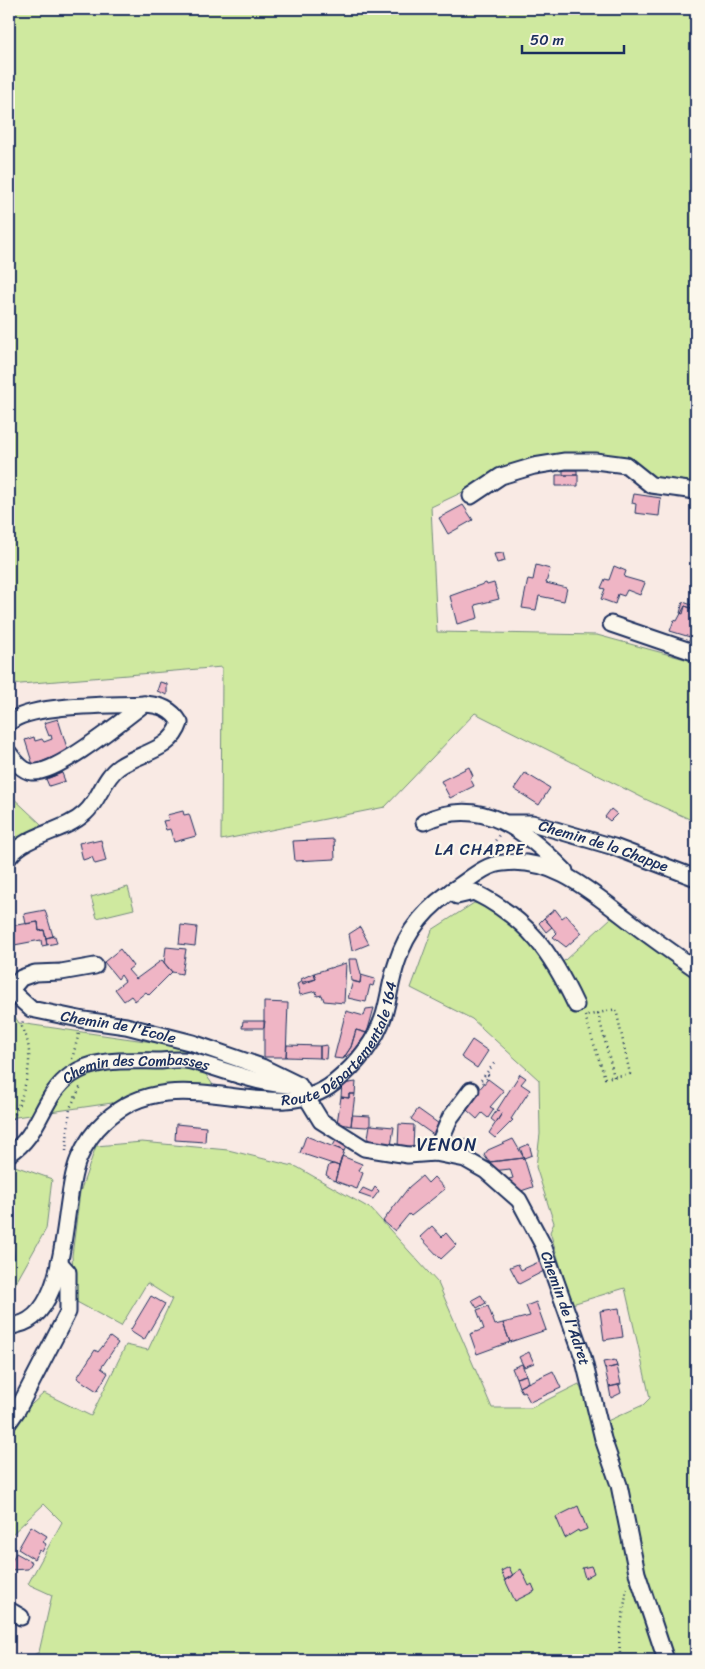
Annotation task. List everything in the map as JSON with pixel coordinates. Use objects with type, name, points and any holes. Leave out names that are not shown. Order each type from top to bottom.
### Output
[{"type":"street","points":[[471,496],[501,476],[534,466],[595,461],[626,465],[651,485],[696,491]]},
{"type":"street","points":[[611,624],[696,653]]},
{"type":"street","points":[[9,723],[13,719],[42,710],[144,704],[157,705],[174,713],[180,724],[177,734],[165,744],[118,767],[87,813],[74,821],[41,834],[9,857]]},
{"type":"street","points":[[9,752],[16,764],[32,772],[54,768],[144,704]]},
{"type":"street","points":[[424,822],[438,815],[463,811],[508,823],[546,852],[573,880]]},
{"type":"street","name":"Chemin de la Chappe","points":[[508,823],[532,823],[614,847],[696,878]]},
{"type":"street","name":"Route Départementale 164","points":[[9,1326],[28,1322],[38,1314],[51,1293],[58,1267],[69,1197],[78,1158],[90,1138],[105,1121],[124,1106],[147,1096],[169,1091],[262,1099],[303,1092],[335,1082],[366,1052],[376,1035],[383,1016],[397,961],[413,926],[451,891],[481,871],[500,863],[530,862],[556,870],[573,880],[696,969]]},
{"type":"street","points":[[451,891],[457,896],[474,892],[517,918],[550,958],[580,1011]]},
{"type":"street","name":"Chemin de l'École","points":[[95,966],[61,972],[35,973],[21,978],[10,990],[31,1009],[126,1026],[193,1043],[262,1067],[303,1092]]},
{"type":"street","name":"Chemin des Combasses","points":[[9,1154],[18,1149],[31,1135],[51,1096],[60,1083],[74,1073],[92,1065],[109,1061],[189,1060],[271,1085],[303,1092]]},
{"type":"street","points":[[435,1153],[450,1118],[471,1090]]},
{"type":"street","name":"Chemin de l'Adret","points":[[303,1092],[321,1121],[364,1148],[408,1155],[435,1153],[465,1159],[502,1184],[519,1200],[543,1245],[583,1357],[603,1439],[619,1485],[637,1573],[666,1660]]},
{"type":"street","points":[[9,1422],[18,1409],[68,1312],[68,1272],[58,1267]]},
{"type":"path","points":[[9,1128],[29,1067],[30,1050],[28,1037],[22,1027],[24,1018],[31,1009]]},
{"type":"path","points":[[616,1009],[630,1074],[605,1078],[580,1011],[598,1012],[616,1009]]},
{"type":"path","points":[[598,1012],[614,1077]]},
{"type":"path","points":[[74,1073],[71,1056],[84,1020]]},
{"type":"path","points":[[486,1075],[496,1061]]},
{"type":"path","points":[[64,1158],[70,1108],[92,1065]]},
{"type":"path","points":[[620,1654],[619,1639],[627,1587]]},
{"type":"green space","points":[[9,9],[696,9],[696,483],[676,482],[648,476],[625,458],[522,464],[431,507],[437,632],[597,635],[696,662],[696,822],[645,799],[475,713],[385,807],[221,840],[222,667],[9,685]]},
{"type":"green space","points":[[9,794],[41,824],[9,849]]},
{"type":"green space","points":[[128,887],[134,909],[97,918],[91,897]]},
{"type":"green space","points":[[474,903],[493,907],[520,927],[554,970],[611,918],[696,977],[696,1660],[24,1660],[39,1652],[52,1595],[28,1584],[62,1522],[44,1504],[9,1537],[9,1425],[44,1393],[91,1416],[126,1345],[148,1350],[172,1299],[147,1283],[121,1326],[75,1301],[72,1256],[80,1192],[96,1146],[142,1142],[228,1150],[297,1167],[371,1209],[438,1283],[492,1408],[531,1408],[579,1384],[596,1426],[643,1405],[650,1398],[625,1288],[572,1304],[550,1232],[554,1223],[536,1167],[540,1134],[539,1080],[472,1019],[411,988],[432,930]]},
{"type":"green space","points":[[9,1008],[19,1023],[187,1047],[215,1088],[9,1118]]},
{"type":"green space","points":[[9,1164],[52,1179],[46,1229],[9,1295]]},
{"type":"building","points":[[563,470],[577,470],[577,475],[563,475]]},
{"type":"building","points":[[556,475],[578,475],[578,486],[556,486]]},
{"type":"building","points":[[634,494],[661,498],[659,516],[635,513],[636,504],[632,503]]},
{"type":"building","points":[[463,505],[473,520],[448,534],[439,518]]},
{"type":"building","points":[[503,553],[505,561],[497,563],[494,554]]},
{"type":"building","points":[[536,565],[550,569],[546,583],[567,588],[564,601],[539,596],[536,610],[522,608],[528,579],[533,580]]},
{"type":"building","points":[[614,566],[626,571],[624,577],[645,583],[640,595],[627,590],[624,596],[618,594],[615,604],[601,599],[605,589],[601,588],[605,579],[609,580]]},
{"type":"building","points":[[486,583],[487,585],[494,583],[499,599],[475,605],[478,618],[457,624],[450,596]]},
{"type":"building","points":[[683,602],[695,606],[694,609],[685,606],[683,614],[680,613]]},
{"type":"building","points":[[685,606],[694,609],[696,606],[696,626],[694,626],[690,637],[670,631],[674,620],[677,621]]},
{"type":"building","points":[[160,682],[167,684],[167,695],[157,691]]},
{"type":"building","points":[[58,719],[68,751],[33,765],[25,740],[34,737],[35,741],[42,739],[44,742],[52,739],[44,723]]},
{"type":"building","points":[[469,767],[473,776],[470,778],[474,786],[450,798],[441,781]]},
{"type":"building","points":[[62,773],[65,781],[49,786],[46,779]]},
{"type":"building","points":[[525,773],[550,788],[539,805],[514,789]]},
{"type":"building","points":[[611,809],[617,814],[610,821],[605,817]]},
{"type":"building","points":[[183,811],[184,815],[189,814],[196,836],[174,842],[170,829],[166,830],[163,821],[169,820],[167,815]]},
{"type":"building","points":[[334,839],[335,859],[295,861],[293,841]]},
{"type":"building","points":[[92,840],[92,842],[101,840],[106,861],[95,864],[92,857],[83,860],[79,843]]},
{"type":"building","points":[[555,909],[562,918],[566,915],[582,933],[566,947],[553,937],[557,933],[544,918]]},
{"type":"building","points":[[45,910],[53,936],[46,938],[44,930],[39,931],[38,922],[26,924],[24,914]]},
{"type":"building","points":[[544,918],[552,927],[546,932],[539,923]]},
{"type":"building","points":[[38,922],[39,931],[44,930],[47,945],[42,946],[41,940],[9,946],[9,926]]},
{"type":"building","points":[[181,925],[197,927],[195,946],[179,944]]},
{"type":"building","points":[[360,927],[369,944],[352,951],[349,934]]},
{"type":"building","points":[[55,936],[57,943],[47,945],[46,938]]},
{"type":"building","points":[[166,947],[186,949],[182,974],[172,972],[164,963]]},
{"type":"building","points":[[120,949],[133,966],[128,970],[136,979],[162,960],[172,972],[149,995],[146,992],[135,1001],[131,996],[124,1001],[115,989],[125,981],[121,975],[118,979],[104,962]]},
{"type":"building","points":[[349,959],[357,959],[361,975],[360,983],[351,981]]},
{"type":"building","points":[[346,963],[344,1003],[324,1001],[322,995],[317,996],[316,991],[300,995],[297,984],[316,979],[314,973]]},
{"type":"building","points":[[314,973],[316,979],[303,984],[301,979]]},
{"type":"building","points":[[361,975],[375,979],[373,986],[370,985],[366,1002],[348,998],[353,981],[360,983]]},
{"type":"building","points":[[264,1002],[288,1003],[286,1057],[264,1057]]},
{"type":"building","points":[[374,1008],[367,1033],[356,1030],[351,1047],[343,1059],[334,1058],[346,1011],[364,1016],[366,1009]]},
{"type":"building","points":[[243,1021],[265,1021],[264,1028],[242,1028]]},
{"type":"building","points":[[356,1030],[367,1033],[354,1051],[343,1059],[351,1047]]},
{"type":"building","points":[[472,1040],[488,1051],[477,1068],[461,1057]]},
{"type":"building","points":[[287,1045],[320,1046],[320,1058],[286,1057]]},
{"type":"building","points":[[327,1045],[326,1059],[320,1058],[320,1046]]},
{"type":"building","points":[[520,1074],[526,1078],[521,1084],[530,1090],[511,1119],[513,1120],[495,1138],[489,1133],[502,1113],[497,1110]]},
{"type":"building","points":[[488,1079],[504,1091],[490,1107],[494,1109],[488,1118],[482,1113],[477,1119],[467,1110],[474,1101],[471,1099]]},
{"type":"building","points":[[356,1082],[355,1094],[349,1094],[349,1098],[341,1097],[342,1084]]},
{"type":"building","points":[[349,1094],[355,1094],[351,1126],[337,1123],[341,1097],[349,1098]]},
{"type":"building","points":[[418,1109],[442,1126],[435,1136],[411,1119]]},
{"type":"building","points":[[497,1110],[502,1113],[496,1123],[491,1119]]},
{"type":"building","points":[[352,1115],[370,1116],[370,1125],[367,1127],[351,1126]]},
{"type":"building","points":[[176,1124],[206,1127],[205,1142],[175,1140]]},
{"type":"building","points":[[399,1124],[414,1125],[413,1148],[398,1147]]},
{"type":"building","points":[[370,1125],[394,1127],[391,1146],[367,1144]]},
{"type":"building","points":[[306,1136],[344,1151],[339,1166],[300,1153]]},
{"type":"building","points":[[455,1137],[470,1140],[467,1149],[453,1145]]},
{"type":"building","points":[[337,1138],[348,1143],[344,1151],[333,1146]]},
{"type":"building","points":[[513,1139],[524,1158],[489,1162],[484,1155],[488,1150]]},
{"type":"building","points":[[529,1144],[532,1155],[524,1158],[520,1148]]},
{"type":"building","points":[[342,1156],[362,1164],[359,1171],[363,1173],[357,1189],[335,1181]]},
{"type":"building","points":[[524,1158],[533,1187],[518,1192],[509,1179],[513,1178],[510,1169],[493,1171],[490,1162]]},
{"type":"building","points":[[329,1165],[339,1166],[335,1181],[326,1175]]},
{"type":"building","points":[[422,1176],[428,1183],[434,1177],[445,1189],[411,1216],[409,1214],[395,1231],[383,1221],[409,1187]]},
{"type":"building","points":[[375,1187],[379,1191],[373,1199],[359,1194],[363,1188],[372,1192]]},
{"type":"building","points":[[432,1226],[442,1237],[446,1233],[456,1245],[441,1259],[420,1237]]},
{"type":"building","points":[[543,1260],[546,1270],[519,1284],[510,1267],[518,1264],[521,1270]]},
{"type":"building","points":[[481,1295],[486,1303],[477,1308],[472,1300]]},
{"type":"building","points":[[151,1296],[165,1304],[144,1340],[130,1331]]},
{"type":"building","points":[[536,1302],[546,1330],[510,1342],[503,1323],[530,1316],[526,1306]]},
{"type":"building","points":[[488,1306],[495,1325],[503,1323],[510,1342],[477,1354],[470,1334],[484,1329],[477,1310]]},
{"type":"building","points":[[619,1308],[623,1337],[604,1340],[600,1311]]},
{"type":"building","points":[[110,1337],[118,1343],[101,1368],[108,1373],[97,1391],[77,1378],[95,1350],[98,1352]]},
{"type":"building","points":[[529,1352],[534,1363],[524,1367],[519,1357]]},
{"type":"building","points":[[615,1360],[617,1366],[605,1369],[603,1362]]},
{"type":"building","points":[[522,1364],[526,1375],[516,1378],[512,1368]]},
{"type":"building","points":[[617,1366],[621,1384],[609,1387],[605,1369]]},
{"type":"building","points":[[553,1371],[561,1388],[530,1402],[524,1391],[522,1392],[519,1387]]},
{"type":"building","points":[[526,1375],[528,1382],[519,1387],[516,1378]]},
{"type":"building","points":[[619,1385],[621,1393],[611,1398],[609,1387]]},
{"type":"building","points":[[578,1506],[587,1529],[579,1532],[578,1530],[565,1538],[556,1517]]},
{"type":"building","points":[[31,1526],[47,1536],[43,1542],[46,1544],[42,1552],[39,1550],[34,1559],[18,1549]]},
{"type":"building","points":[[16,1553],[32,1562],[28,1569],[9,1570],[9,1566]]},
{"type":"building","points":[[591,1566],[594,1573],[585,1578],[582,1568]]},
{"type":"building","points":[[509,1567],[513,1576],[505,1580],[501,1571]]},
{"type":"building","points":[[521,1569],[529,1586],[532,1584],[535,1591],[515,1601],[505,1580]]},
{"type":"waterway","points":[[9,1230],[13,1258]]},
{"type":"district","name":"LA CHAPPE","points":[[480,849]]},
{"type":"district","name":"VENON","points":[[447,1145]]}]
